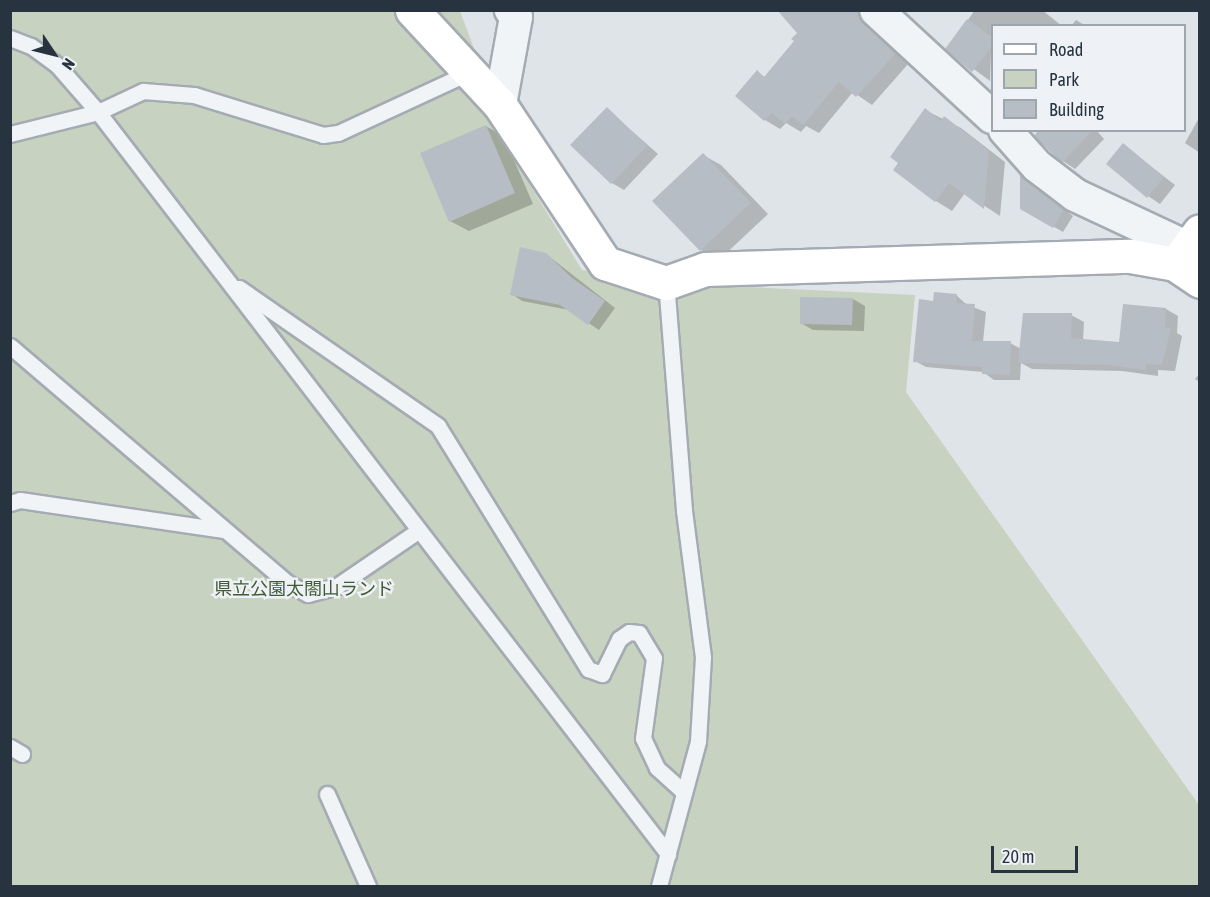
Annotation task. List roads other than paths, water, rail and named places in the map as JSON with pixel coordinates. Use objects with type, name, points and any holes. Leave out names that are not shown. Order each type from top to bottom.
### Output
[{"type":"street","points":[[412,10],[500,105],[604,262],[666,283],[705,269],[815,263],[1190,256]]},
{"type":"street","points":[[500,105],[516,17],[511,10]]},
{"type":"street","points":[[876,10],[991,115]]},
{"type":"street","points":[[1007,132],[1037,166],[1075,195],[1190,256]]},
{"type":"lane","points":[[10,38],[31,46],[57,65],[98,112],[668,854]]},
{"type":"lane","points":[[10,134],[98,112],[143,91],[194,95],[323,135],[338,133],[468,73]]},
{"type":"lane","points":[[227,280],[438,426],[588,669],[602,674],[619,639],[629,632],[639,633],[654,658],[644,738],[657,768],[684,792]]},
{"type":"lane","points":[[659,886],[698,741],[703,657],[684,510],[666,283]]},
{"type":"lane","points":[[10,346],[286,582],[308,594],[337,586],[419,530]]},
{"type":"lane","points":[[10,503],[20,500],[225,530]]},
{"type":"lane","points":[[327,794],[368,886]]},
{"type":"park label","name":"県立公園太閤山ランド","points":[[304,589]]}]
